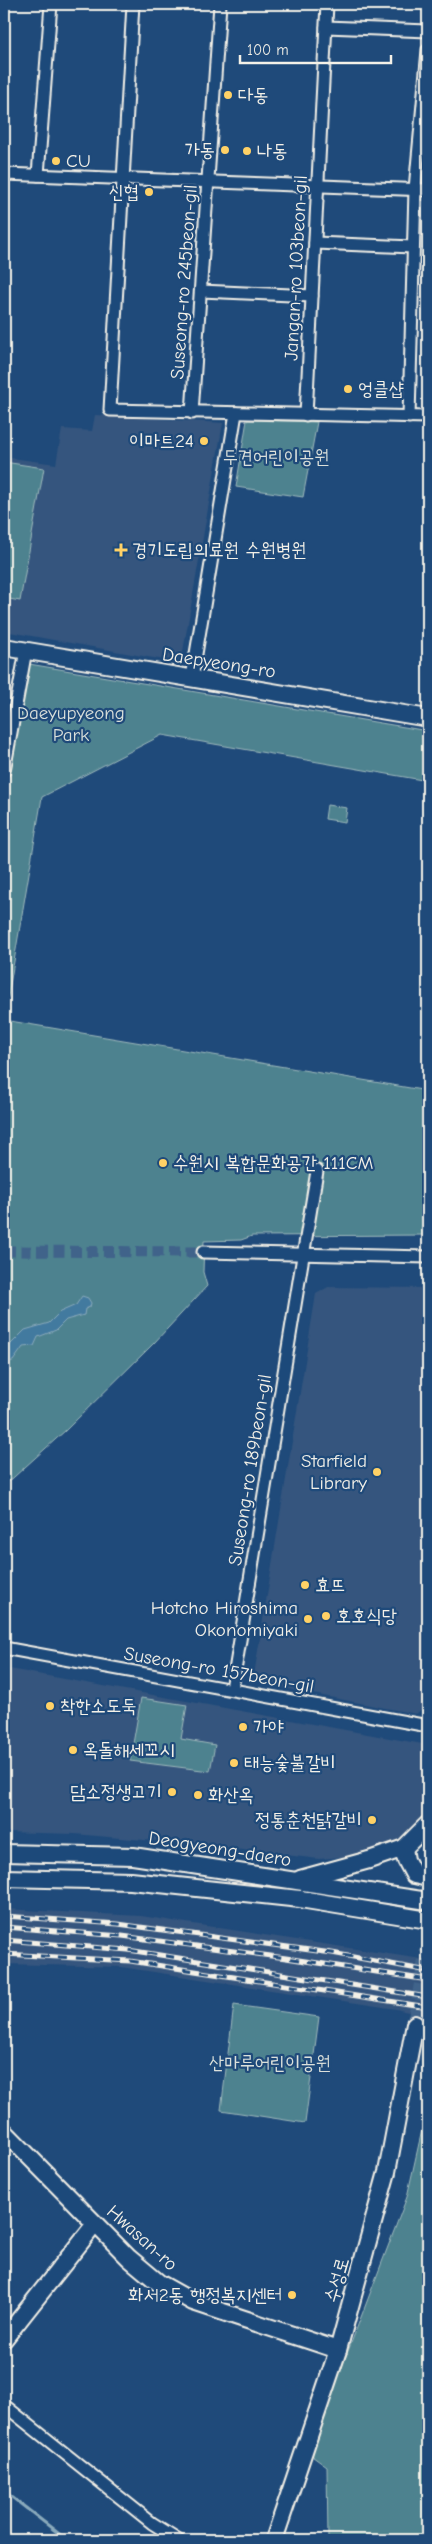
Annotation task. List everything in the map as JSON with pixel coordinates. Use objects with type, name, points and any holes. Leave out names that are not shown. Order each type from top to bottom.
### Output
[{"type":"main road","name":"Daepyeong-ro","points":[[4,647],[428,718]]},
{"type":"main road","points":[[294,1880],[369,1860],[404,1848],[428,1824]]},
{"type":"main road","points":[[404,1848],[406,1860],[414,1875],[428,1878]]},
{"type":"main road","name":"Deogyeong-daero","points":[[4,1853],[133,1856],[428,1901]]},
{"type":"main road","name":"Deogyeong-daero","points":[[4,1878],[131,1881],[300,1899],[428,1920]]},
{"type":"main road","name":"수성로","points":[[274,2540],[338,2350],[387,2172],[415,2024]]},
{"type":"main road","name":"Hwasan-ro","points":[[4,2131],[144,2272],[174,2293],[193,2302],[338,2350]]},
{"type":"main road","points":[[4,2339],[95,2224]]},
{"type":"street","points":[[38,175],[51,4]]},
{"type":"street","points":[[133,4],[110,410],[428,417]]},
{"type":"street","name":"Suseong-ro 245beon-gil","points":[[192,413],[220,4]]},
{"type":"street","name":"Jangan-ro 103beon-gil","points":[[306,415],[327,4]]},
{"type":"street","points":[[326,27],[428,31]]},
{"type":"street","points":[[409,417],[415,189],[428,50]]},
{"type":"street","points":[[4,174],[208,180],[428,190]]},
{"type":"street","points":[[315,243],[413,247]]},
{"type":"street","points":[[201,291],[312,296]]},
{"type":"street","points":[[192,678],[236,413]]},
{"type":"street","points":[[4,770],[26,650]]},
{"type":"street","name":"Suseong-ro 189beon-gil","points":[[232,1689],[317,1171]]},
{"type":"street","points":[[203,1252],[303,1256],[428,1257]]},
{"type":"street","name":"Suseong-ro 157beon-gil","points":[[4,1648],[428,1726]]},
{"type":"street","points":[[4,2405],[152,2523],[179,2540]]},
{"type":"shaded area","name":"경기도립의료원 수원병원","points":[[95,415],[223,423],[181,663],[4,631],[4,457],[56,464],[62,429],[92,431]]},
{"type":"shaded area","points":[[328,1287],[428,1288],[428,1704],[416,1714],[262,1684],[254,1675],[316,1294]]},
{"type":"shaded area","points":[[82,1296],[88,1298],[91,1303],[90,1307],[85,1309],[84,1315],[66,1320],[56,1330],[38,1337],[34,1346],[23,1347],[13,1361],[4,1362],[4,1351],[25,1330],[49,1323],[60,1312],[76,1305]]},
{"type":"shaded area","points":[[4,1668],[428,1745],[428,1799],[426,1811],[411,1830],[393,1845],[355,1856],[319,1859],[201,1845],[74,1834],[4,1832]]},
{"type":"shaded area","points":[[4,1909],[141,1916],[428,1960],[428,2017],[396,2009],[121,1967],[4,1964]]},
{"type":"green space","name":"두견어린이공원","points":[[247,420],[317,422],[303,497],[236,487]]},
{"type":"green space","points":[[4,462],[44,468],[20,601],[4,598]]},
{"type":"green space","name":"Daeyupyeong Park","points":[[29,664],[428,731],[428,781],[162,735],[42,797],[4,1020],[4,801]]},
{"type":"green space","points":[[327,805],[347,808],[345,822],[325,819]]},
{"type":"green space","points":[[4,1020],[428,1091],[428,1235],[252,1236],[241,1240],[204,1241],[203,1272],[207,1286],[154,1343],[66,1430],[4,1486]]},
{"type":"green space","points":[[141,1698],[187,1705],[181,1739],[215,1745],[210,1771],[130,1761]]},
{"type":"green space","name":"산마루어린이공원","points":[[234,2005],[319,2017],[305,2123],[221,2110]]},
{"type":"green space","points":[[428,2103],[428,2540],[328,2540],[327,2466],[309,2453],[407,2197]]},
{"type":"waterway","points":[[4,2491],[67,2540]]},
{"type":"tunnel","points":[[4,1251],[203,1252]]},
{"type":"tunnel","points":[[415,2024],[428,1949]]},
{"type":"railway","points":[[4,1916],[118,1924],[332,1953],[428,1971]]},
{"type":"railway","points":[[4,1927],[122,1936],[286,1958],[428,1980]]},
{"type":"railway","points":[[4,1940],[128,1950],[428,1997]]},
{"type":"railway","points":[[4,1954],[130,1961],[428,2007]]},
{"type":"place","name":"다동","points":[[228,95]]},
{"type":"place","name":"가동","points":[[225,150]]},
{"type":"place","name":"나동","points":[[247,151]]},
{"type":"place","name":"CU","points":[[56,161]]},
{"type":"place","name":"신협","points":[[149,192]]},
{"type":"place","name":"엉클샵","points":[[348,389]]},
{"type":"place","name":"이마트24","points":[[204,441]]},
{"type":"place","name":"경기도립의료원 수원병원","points":[[121,550]]},
{"type":"place","name":"수원시 복합문화공간 111CM","points":[[163,1163]]},
{"type":"place","name":"Starfield Library","points":[[377,1472]]},
{"type":"place","name":"효뜨","points":[[305,1585]]},
{"type":"place","name":"호호식당","points":[[326,1616]]},
{"type":"place","name":"Hotcho Hiroshima Okonomiyaki","points":[[308,1619]]},
{"type":"place","name":"착한소도둑","points":[[50,1706]]},
{"type":"place","name":"가야","points":[[243,1727]]},
{"type":"place","name":"옥돌해세꼬시","points":[[73,1750]]},
{"type":"place","name":"태능숯불갈비","points":[[234,1763]]},
{"type":"place","name":"담소정생고기","points":[[172,1792]]},
{"type":"place","name":"화산옥","points":[[198,1795]]},
{"type":"place","name":"정통춘천닭갈비","points":[[372,1820]]},
{"type":"place","name":"화서2동 행정복지센터","points":[[292,2295]]}]
